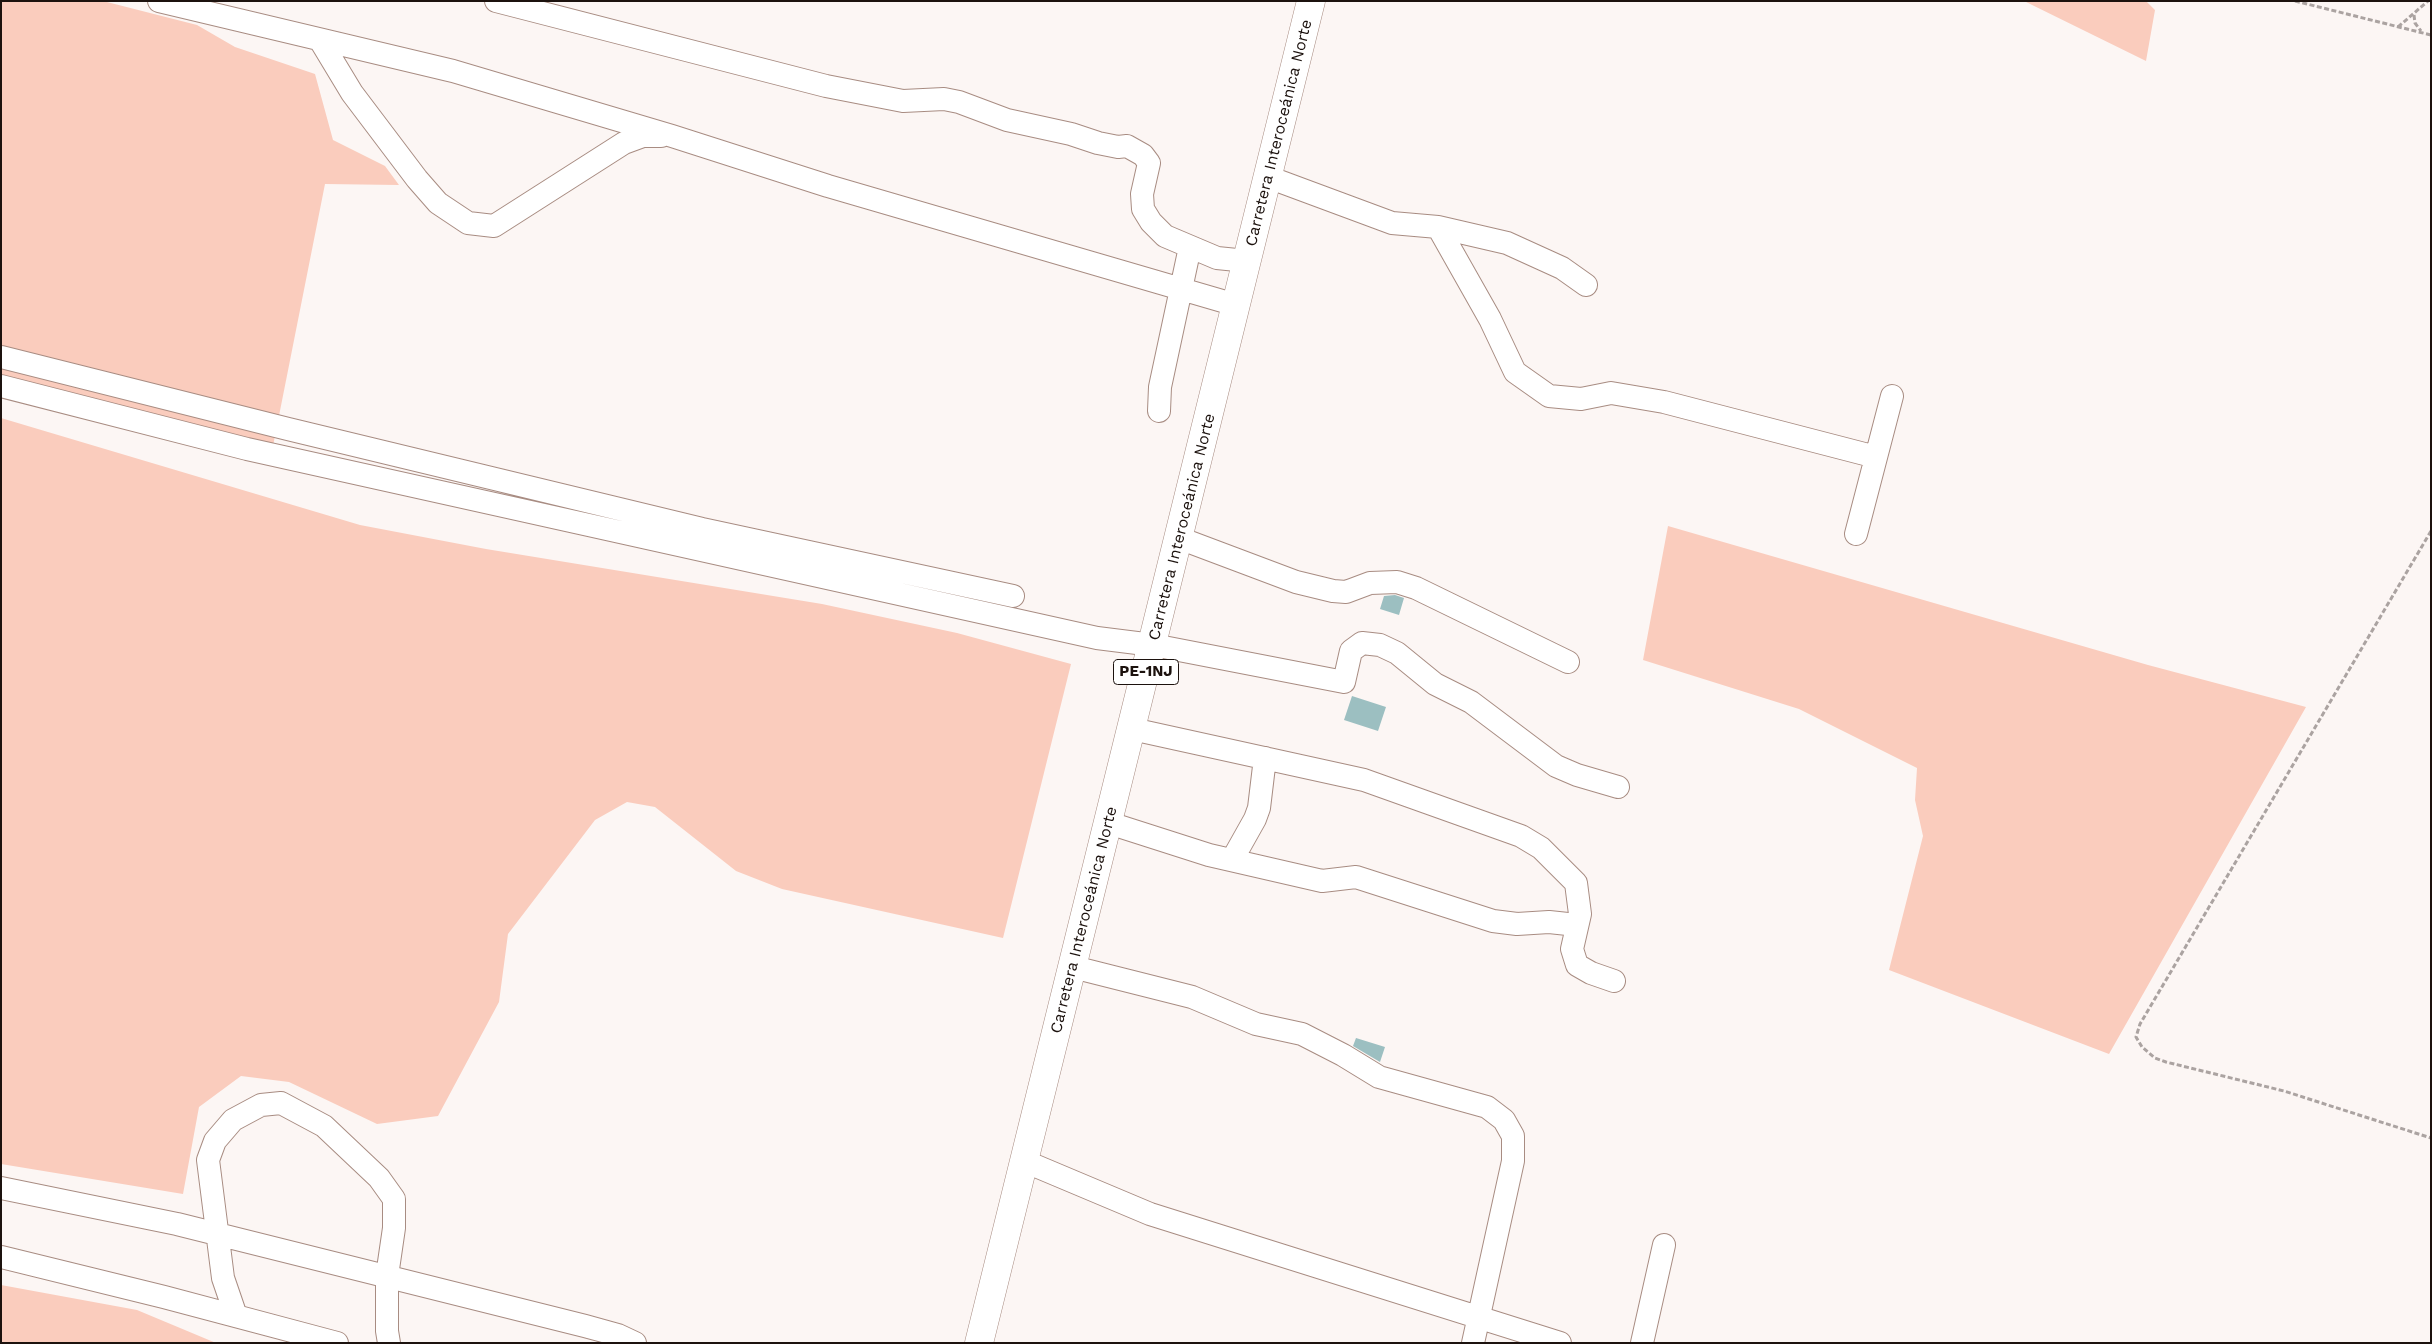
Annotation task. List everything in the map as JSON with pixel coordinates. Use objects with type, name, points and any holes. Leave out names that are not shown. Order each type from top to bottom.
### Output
[{"type":"highway","name":"Carretera Interoceánica Norte","points":[[979,1343],[1311,1]]},
{"type":"street","points":[[158,1],[453,72],[672,136],[828,186],[1236,305]]},
{"type":"street","points":[[496,1],[826,86],[903,101],[944,99],[959,102],[1007,120],[1071,134],[1098,143],[1127,146],[1143,155],[1149,162],[1142,194],[1143,209],[1150,222],[1165,236],[1217,258],[1247,261]]},
{"type":"street","points":[[320,40],[352,92],[417,179],[438,203],[468,223],[494,226],[624,143],[643,136],[672,136]]},
{"type":"street","points":[[1268,177],[1392,223],[1438,227],[1507,243],[1562,268],[1586,285]]},
{"type":"street","points":[[1438,227],[1490,319],[1514,372],[1549,396],[1581,399],[1610,393],[1664,402],[1876,457]]},
{"type":"street","points":[[1159,411],[1160,387],[1190,247]]},
{"type":"street","points":[[1,357],[288,429],[702,528],[1013,596]]},
{"type":"street","points":[[1,386],[256,451],[1088,636],[1153,645],[1344,682],[1351,651],[1362,643],[1380,645],[1397,653],[1435,684],[1471,702],[1556,766],[1577,775],[1618,787]]},
{"type":"street","points":[[1856,534],[1892,396]]},
{"type":"street","points":[[1179,538],[1296,582],[1332,591],[1346,592],[1370,583],[1397,582],[1416,588],[1568,662]]},
{"type":"street","points":[[1132,729],[1364,780],[1521,836],[1541,848],[1576,883],[1580,914],[1572,949],[1577,965],[1591,973],[1614,981]]},
{"type":"street","points":[[1232,860],[1257,814],[1265,758]]},
{"type":"street","points":[[1108,823],[1232,860],[1322,882],[1356,877],[1493,921],[1517,924],[1550,922],[1577,925]]},
{"type":"street","points":[[1072,967],[1192,997],[1256,1024],[1302,1034],[1343,1055],[1379,1077],[1487,1106],[1504,1120],[1513,1136],[1513,1161],[1473,1343]]},
{"type":"street","points":[[236,1316],[223,1278],[208,1160],[215,1141],[233,1120],[261,1105],[281,1103],[324,1126],[379,1178],[394,1199],[394,1228],[387,1276],[387,1330],[389,1343]]},
{"type":"street","points":[[1024,1161],[1150,1214],[1560,1343]]},
{"type":"street","points":[[1,1188],[217,1234],[586,1326],[618,1335],[635,1343]]},
{"type":"street","points":[[1642,1343],[1664,1246]]},
{"type":"street","points":[[1,1257],[337,1343]]},
{"type":"path","points":[[2295,1],[2431,35]]},
{"type":"path","points":[[2398,27],[2428,1]]},
{"type":"path","points":[[2414,14],[2415,23],[2422,33]]},
{"type":"path","points":[[2431,531],[2140,1024],[2136,1036],[2149,1053],[2166,1062],[2284,1091],[2431,1138]]},
{"type":"shaded area","points":[[1,1],[103,1],[197,25],[235,47],[315,74],[333,140],[385,166],[399,185],[325,184],[273,446],[1,375]]},
{"type":"shaded area","points":[[2024,1],[2146,1],[2155,10],[2146,61]]},
{"type":"shaded area","points":[[1,418],[360,525],[486,549],[822,604],[957,633],[1071,664],[1003,938],[782,889],[736,871],[655,807],[627,802],[595,820],[508,934],[499,1002],[438,1116],[377,1124],[289,1082],[241,1076],[199,1107],[183,1194],[1,1164]]},
{"type":"shaded area","points":[[1668,526],[2148,665],[2306,707],[2109,1054],[1889,970],[1923,836],[1915,800],[1917,768],[1799,709],[1643,660]]},
{"type":"shaded area","points":[[1,1285],[137,1310],[216,1343],[1,1343]]},
{"type":"building","points":[[1395,595],[1404,598],[1399,615],[1380,609],[1384,596]]},
{"type":"building","points":[[1352,696],[1386,707],[1378,731],[1344,720]]},
{"type":"building","points":[[1356,1038],[1385,1047],[1380,1062],[1353,1046]]}]
